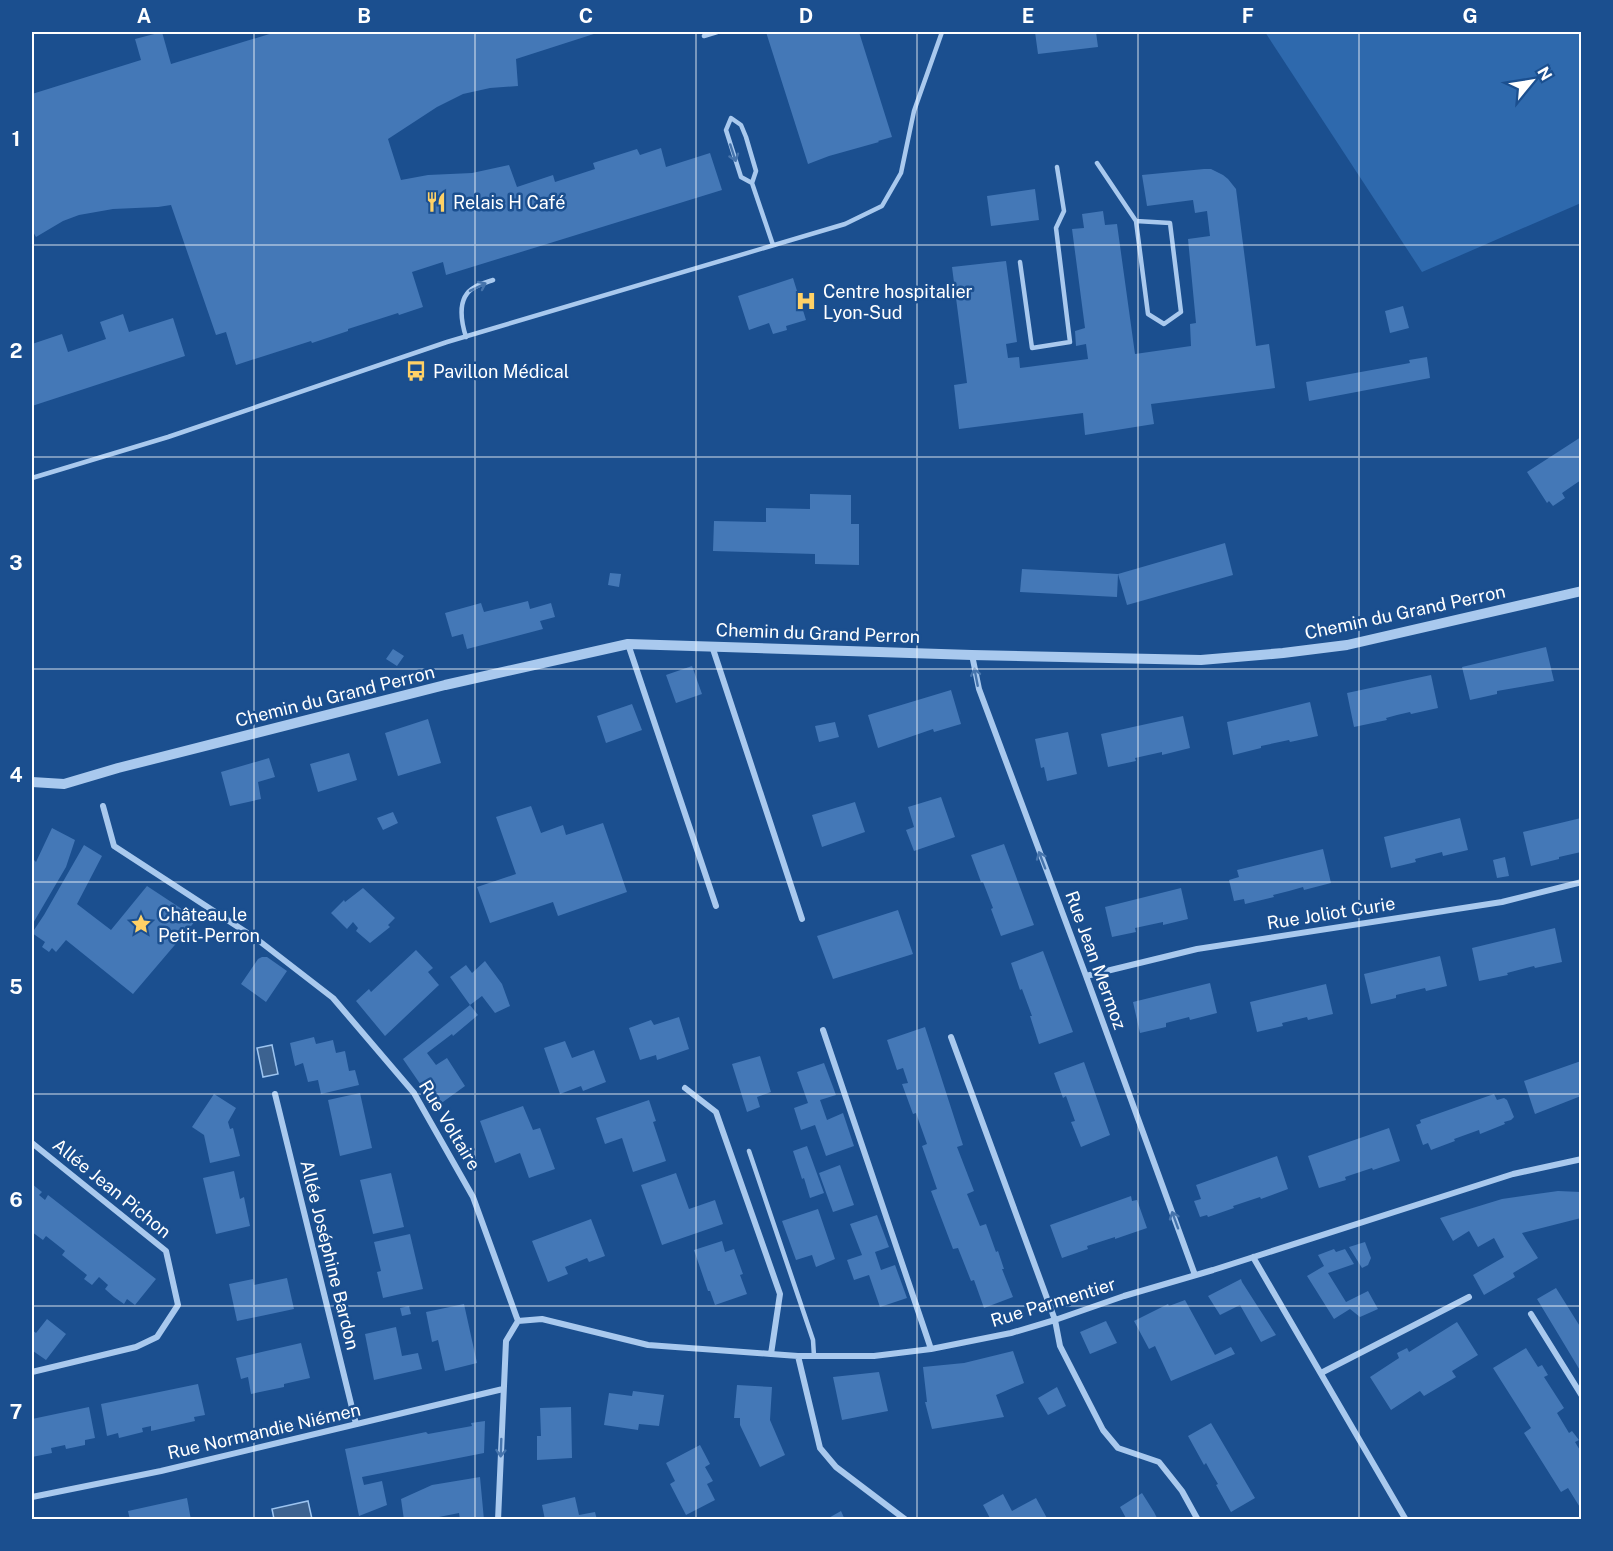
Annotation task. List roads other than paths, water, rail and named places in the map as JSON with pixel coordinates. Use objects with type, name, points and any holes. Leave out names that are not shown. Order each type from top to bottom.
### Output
[{"type":"street","name":"Chemin du Grand Perron","points":[[32,782],[64,784],[129,765],[445,685],[628,644],[1201,660],[1347,645],[1581,591]]},
{"type":"street","points":[[628,644],[716,906]]},
{"type":"street","points":[[712,646],[802,919]]},
{"type":"street","name":"Rue Jean Mermoz","points":[[972,655],[979,689],[1195,1275]]},
{"type":"street","name":"Rue Voltaire","points":[[103,806],[114,846],[258,940],[333,998],[414,1093],[473,1197],[518,1321]]},
{"type":"street","name":"Rue Joliot Curie","points":[[1086,976],[1197,949],[1502,902],[1581,882]]},
{"type":"street","points":[[823,1030],[931,1349]]},
{"type":"street","points":[[951,1037],[1055,1320],[1060,1346],[1103,1430],[1118,1448],[1160,1462],[1182,1491],[1198,1520]]},
{"type":"street","points":[[685,1088],[716,1112],[780,1294],[771,1354]]},
{"type":"street","name":"Allée Joséphine Bardon","points":[[274,1094],[356,1424]]},
{"type":"street","name":"Allée Jean Pichon","points":[[32,1143],[166,1251],[178,1305],[157,1337],[136,1347],[32,1372]]},
{"type":"street","name":"Rue Parmentier","points":[[518,1321],[542,1319],[648,1345],[798,1356],[874,1356],[931,1349],[1011,1333],[1513,1174],[1581,1159]]},
{"type":"street","points":[[1253,1257],[1407,1520]]},
{"type":"street","points":[[1321,1373],[1469,1297]]},
{"type":"street","points":[[1531,1314],[1581,1396]]},
{"type":"street","points":[[498,1520],[506,1341],[518,1321]]},
{"type":"street","points":[[798,1356],[820,1448],[836,1467],[906,1520]]},
{"type":"street","name":"Rue Normandie Niémen","points":[[32,1497],[161,1471],[503,1389]]},
{"type":"lane","points":[[704,36],[717,32]]},
{"type":"lane","points":[[32,478],[168,438],[466,337],[845,224],[882,206],[901,173],[914,111],[942,32]]},
{"type":"lane","points":[[752,183],[741,177],[729,141],[726,130],[731,118],[741,125],[746,137],[756,171],[752,183],[773,245]]},
{"type":"lane","points":[[1096,163],[1136,220],[1148,314],[1164,324],[1181,312],[1170,223],[1136,220]]},
{"type":"lane","points":[[1020,262],[1032,348],[1070,342],[1056,228],[1064,211],[1057,167]]},
{"type":"lane","points":[[466,337],[460,319],[465,296],[473,288],[493,280]]},
{"type":"lane","points":[[749,1151],[813,1340],[814,1356]]},
{"type":"place","name":"Relais H Café","points":[[436,202]]},
{"type":"place","name":"Centre hospitalier Lyon-Sud","points":[[806,301]]},
{"type":"place","name":"Pavillon Médical","points":[[416,371]]},
{"type":"place","name":"Château le Petit-Perron","points":[[141,924]]}]
